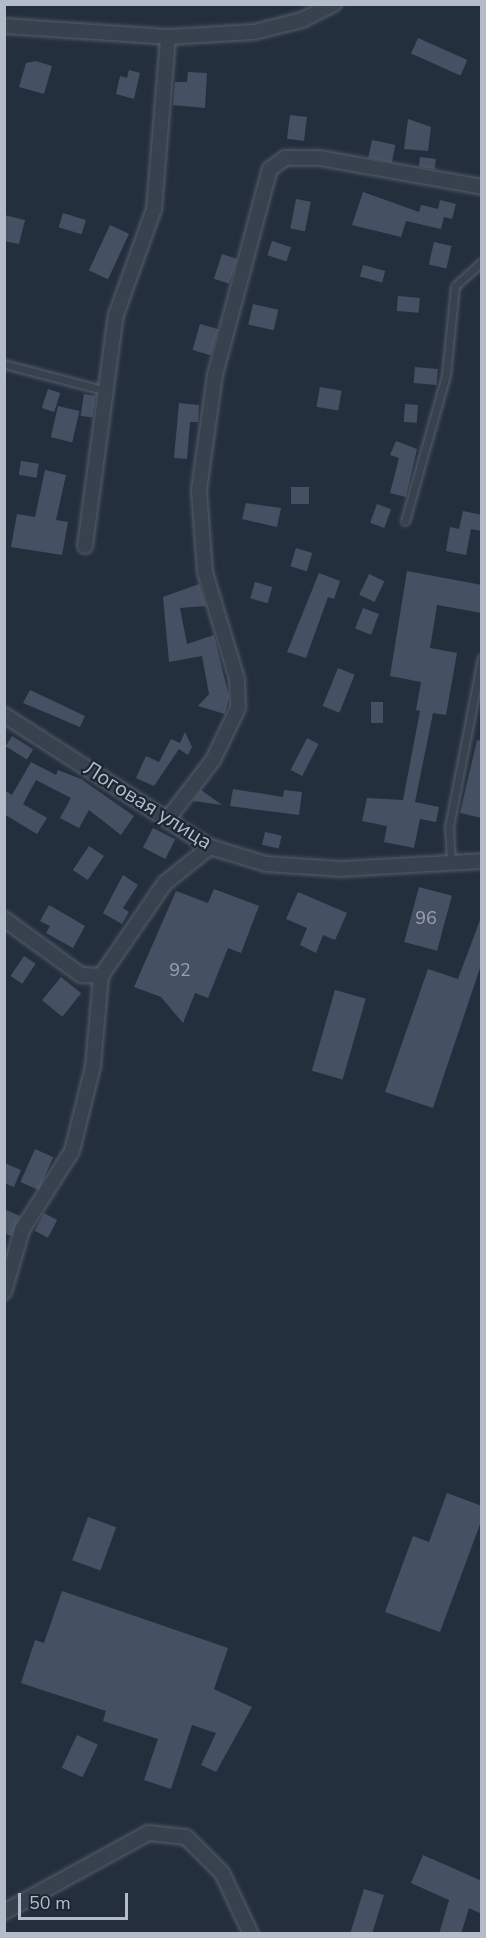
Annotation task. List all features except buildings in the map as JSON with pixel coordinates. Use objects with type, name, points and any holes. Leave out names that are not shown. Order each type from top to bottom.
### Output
[{"type":"street","points":[[4,26],[168,37],[254,32],[302,20],[334,4]]},
{"type":"street","points":[[85,546],[116,315],[154,209],[168,37]]},
{"type":"street","points":[[170,816],[213,760],[238,708],[237,679],[204,572],[199,490],[215,375],[270,169],[285,158],[320,159],[482,187]]},
{"type":"street","name":"Логовая улица","points":[[4,715],[170,816],[210,847],[266,864],[341,869],[482,861]]},
{"type":"street","points":[[4,1292],[22,1230],[72,1151],[93,1066],[101,976],[165,882],[210,847]]},
{"type":"street","points":[[4,919],[81,975],[101,976]]},
{"type":"street","points":[[4,1912],[148,1833],[186,1837],[222,1873],[251,1934]]},
{"type":"lane","points":[[405,521],[446,375],[454,286],[482,262]]},
{"type":"lane","points":[[4,364],[106,391]]},
{"type":"lane","points":[[451,862],[449,827],[482,658]]}]
